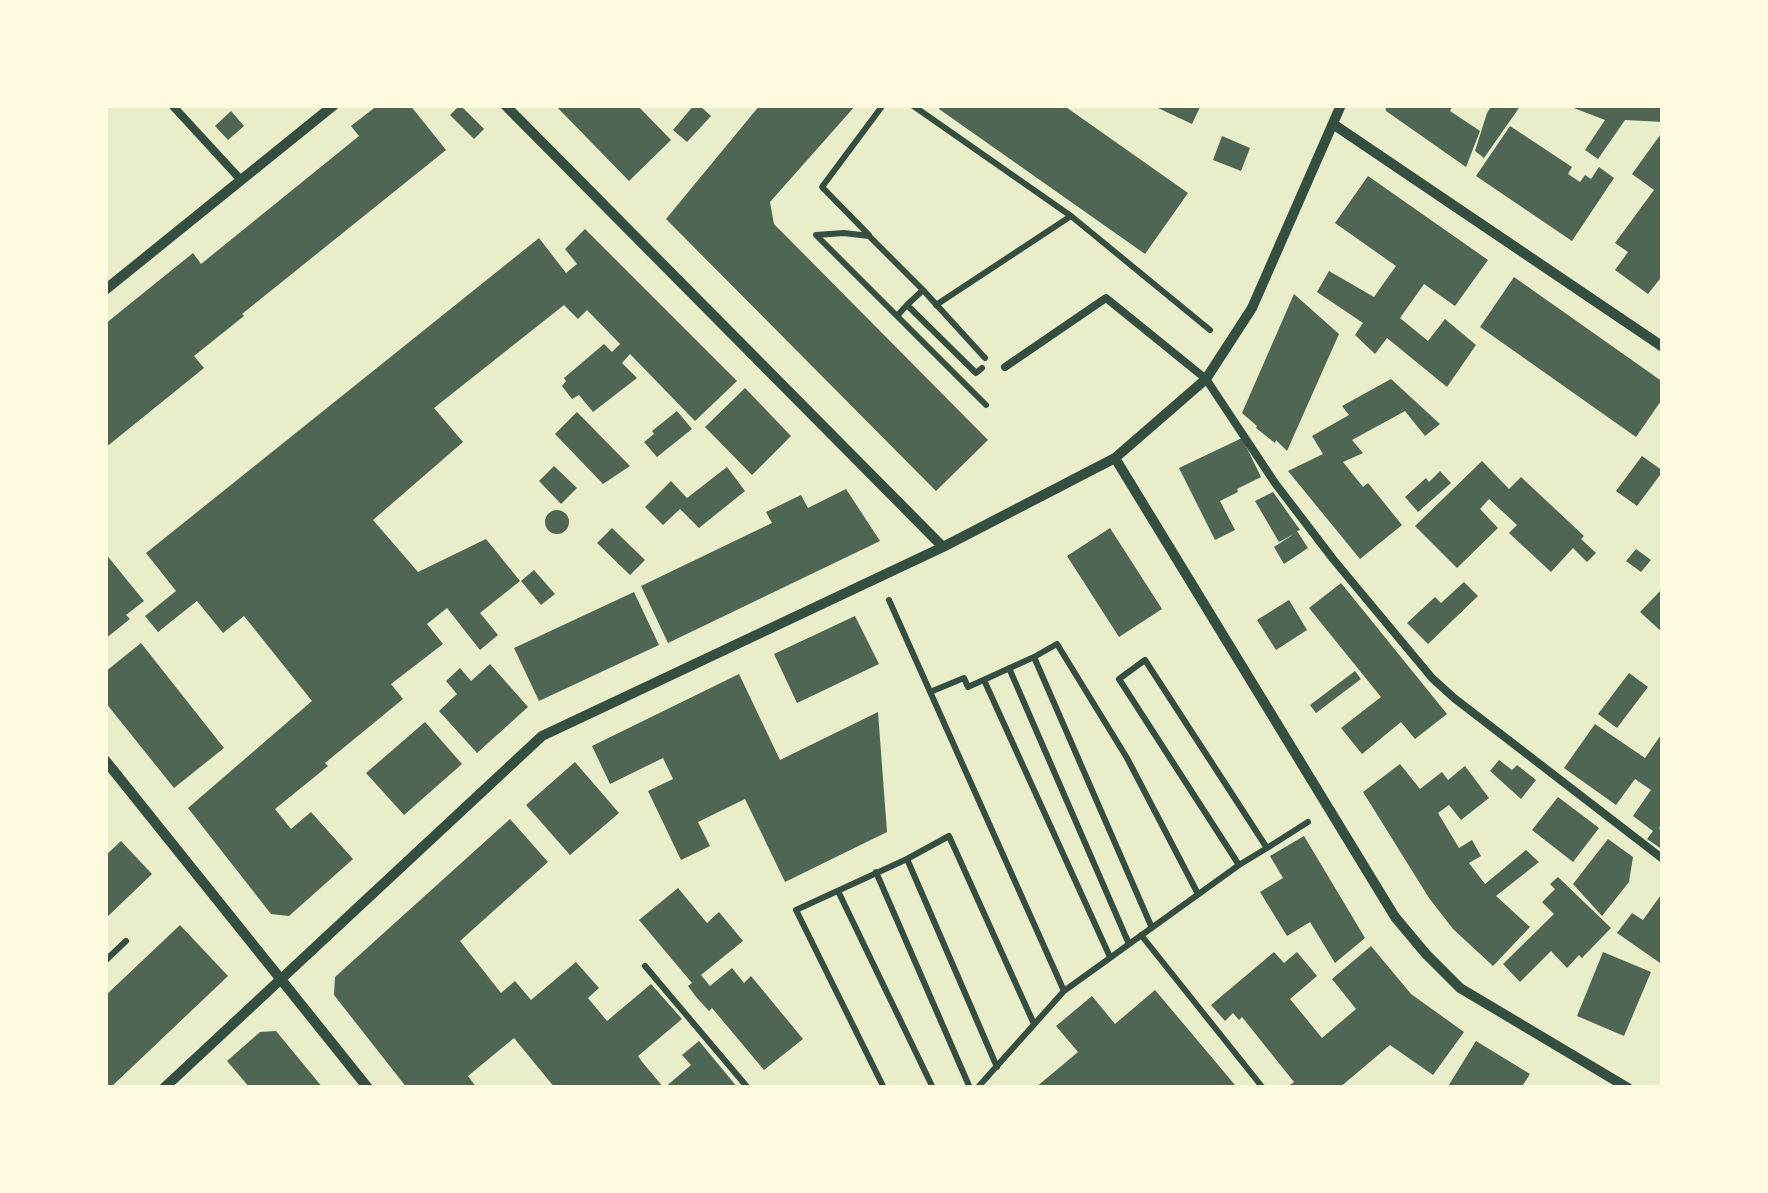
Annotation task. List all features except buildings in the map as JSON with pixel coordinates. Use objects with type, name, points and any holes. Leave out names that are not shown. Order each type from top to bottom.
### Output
[{"type":"street","points":[[105,290],[334,105]]},
{"type":"street","points":[[506,105],[943,547]]},
{"type":"street","points":[[164,1088],[542,736],[943,547],[1115,458],[1206,378],[1252,308],[1341,105]]},
{"type":"street","points":[[1333,124],[1663,348]]},
{"type":"street","points":[[1115,458],[1394,916],[1460,988],[1628,1088]]},
{"type":"street","points":[[105,760],[368,1088]]},
{"type":"lane","points":[[172,105],[241,180]]},
{"type":"lane","points":[[1006,367],[1106,298],[1206,378],[1275,483],[1432,678],[1663,859]]},
{"type":"path","points":[[883,105],[822,187],[990,362],[976,373],[908,305]]},
{"type":"path","points":[[912,105],[1071,216],[1228,344]]},
{"type":"path","points":[[936,305],[1071,216]]},
{"type":"path","points":[[870,236],[816,234],[986,405]]},
{"type":"path","points":[[897,316],[923,290]]},
{"type":"path","points":[[878,577],[1064,991]]},
{"type":"path","points":[[930,692],[964,678],[968,687],[1056,644],[1127,758],[1198,894]]},
{"type":"path","points":[[1034,657],[1152,928]]},
{"type":"path","points":[[1239,865],[1119,679],[1145,660],[1268,848]]},
{"type":"path","points":[[1009,668],[1129,944]]},
{"type":"path","points":[[984,680],[1110,957]]},
{"type":"path","points":[[876,872],[976,1088],[1064,991],[1239,865],[1328,808]]},
{"type":"path","points":[[884,1088],[796,910],[949,836],[1034,1024]]},
{"type":"path","points":[[906,858],[997,1067]]},
{"type":"path","points":[[838,891],[933,1088]]},
{"type":"path","points":[[1141,936],[1258,1086]]},
{"type":"path","points":[[105,961],[126,940]]},
{"type":"path","points":[[645,966],[748,1088]]}]
